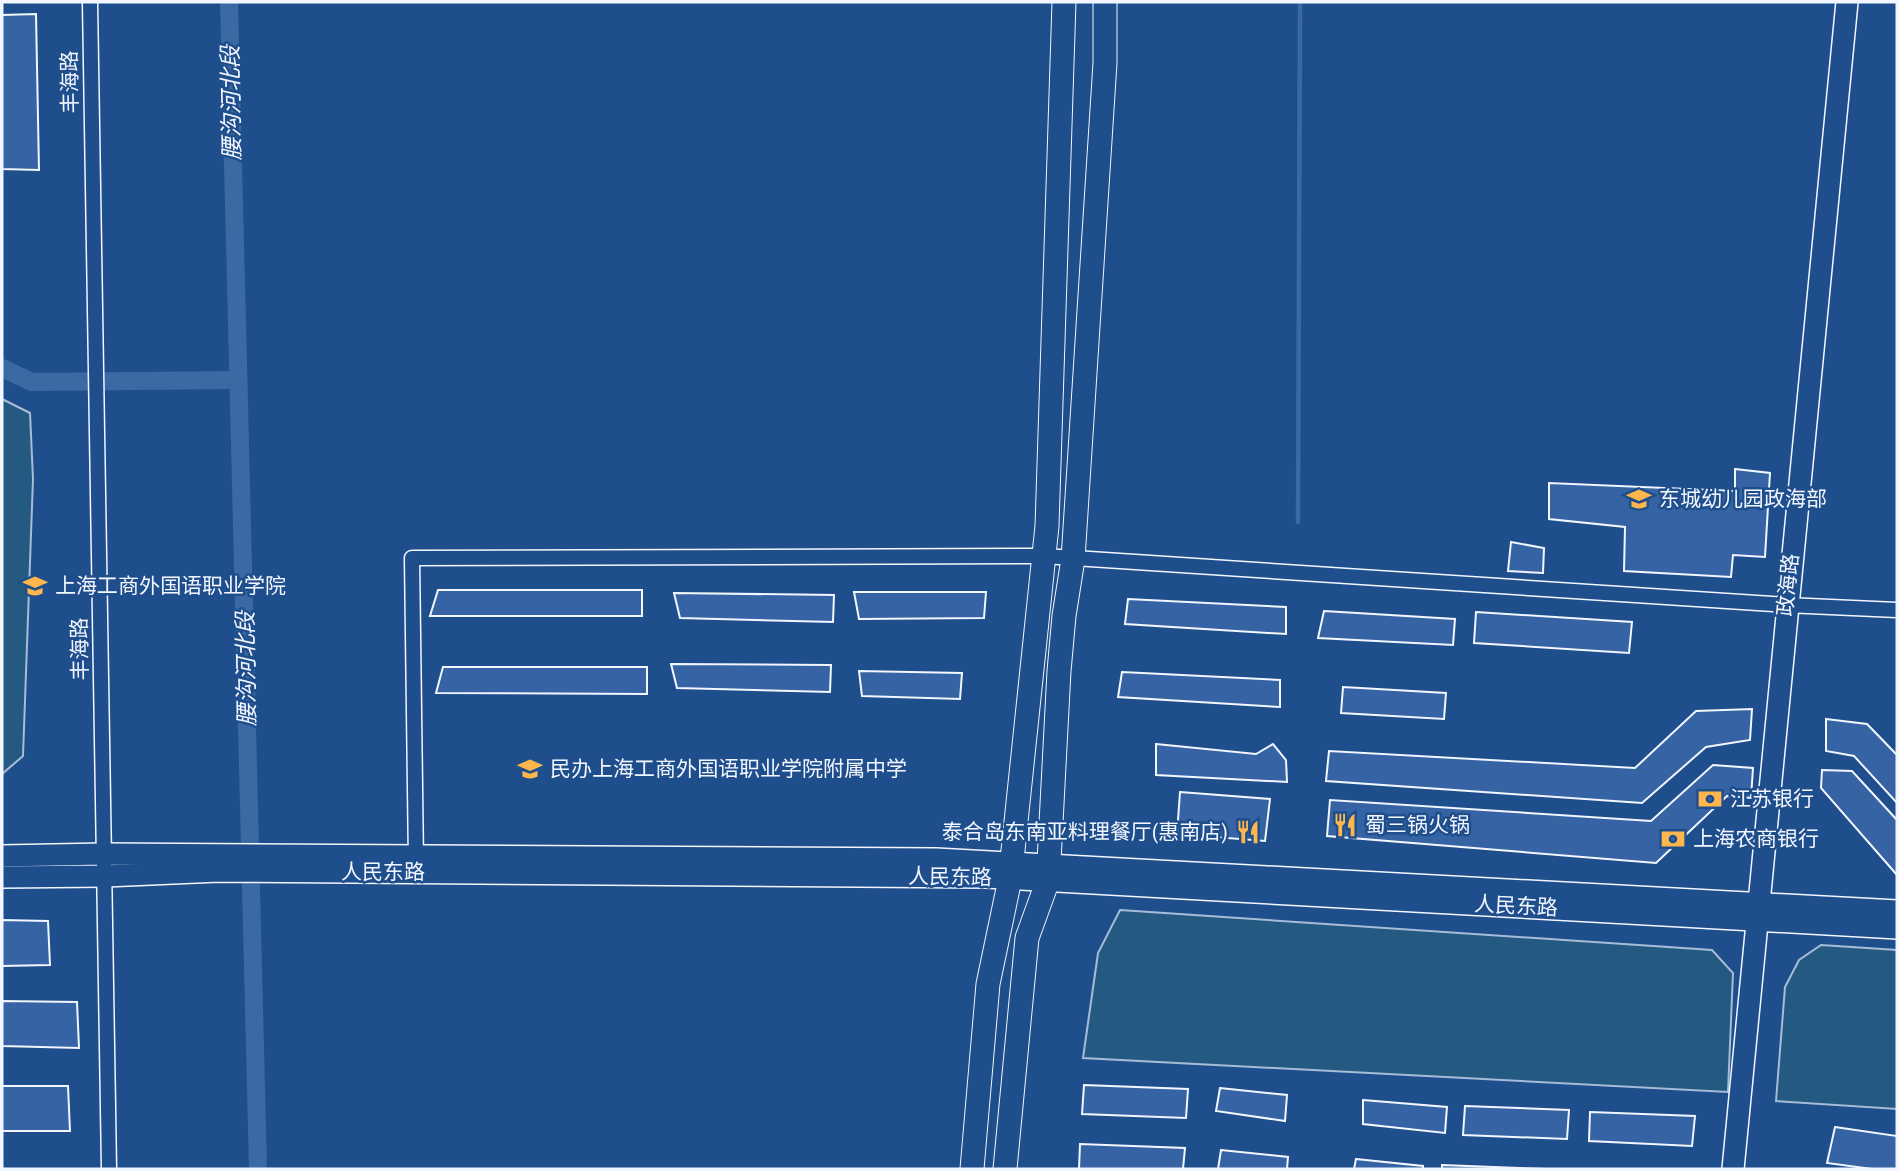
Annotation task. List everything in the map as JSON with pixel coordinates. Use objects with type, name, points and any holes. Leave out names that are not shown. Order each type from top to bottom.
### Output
[{"type":"main road","points":[[972,1169],[988,984],[1010,870],[1044,556],[1064,2]]},
{"type":"main road","points":[[1004,1169],[1027,938],[1048,872],[1059,671],[1073,559],[1105,63],[1105,2]]},
{"type":"street","name":"丰海路","points":[[90,2],[109,1169]]},
{"type":"street","name":"政海路","points":[[1732,1169],[1847,2]]},
{"type":"street","points":[[416,864],[412,558],[1044,556],[1897,610]]},
{"type":"street","name":"人民东路","points":[[2,856],[104,854],[219,863],[416,864],[922,859],[1010,870],[1757,912],[1897,928]]},
{"type":"street","name":"人民东路","points":[[2,877],[105,876],[219,863]]},
{"type":"street","name":"人民东路","points":[[1757,912],[1897,911]]},
{"type":"shaded area","points":[[2,399],[30,413],[33,479],[23,756],[2,774]]},
{"type":"shaded area","points":[[1120,910],[1712,950],[1733,973],[1728,1092],[1083,1058],[1098,953]]},
{"type":"shaded area","points":[[1821,945],[1897,950],[1897,1109],[1776,1101],[1785,987],[1799,960]]},
{"type":"building","points":[[36,14],[39,170],[2,169],[2,15]]},
{"type":"building","points":[[1735,469],[1770,473],[1765,557],[1733,555],[1731,577],[1624,571],[1625,527],[1549,519],[1549,483],[1735,491]]},
{"type":"building","points":[[1511,542],[1544,548],[1543,573],[1508,571]]},
{"type":"building","points":[[438,590],[642,590],[642,616],[430,616]]},
{"type":"building","points":[[854,592],[986,592],[984,618],[859,619]]},
{"type":"building","points":[[674,593],[834,595],[833,622],[680,618]]},
{"type":"building","points":[[1128,599],[1286,607],[1286,634],[1125,624]]},
{"type":"building","points":[[1324,611],[1455,619],[1453,645],[1318,638]]},
{"type":"building","points":[[1476,612],[1632,622],[1629,653],[1474,643]]},
{"type":"building","points":[[671,664],[831,665],[830,692],[677,688]]},
{"type":"building","points":[[443,667],[647,667],[647,694],[436,693]]},
{"type":"building","points":[[859,671],[962,673],[960,699],[862,696]]},
{"type":"building","points":[[1122,672],[1280,680],[1280,707],[1118,697]]},
{"type":"building","points":[[1343,687],[1446,693],[1444,719],[1341,713]]},
{"type":"building","points":[[1752,709],[1750,740],[1706,747],[1642,803],[1326,781],[1329,751],[1635,768],[1696,711]]},
{"type":"building","points":[[1826,719],[1867,724],[1897,755],[1897,803],[1854,756],[1826,751]]},
{"type":"building","points":[[1156,744],[1256,754],[1273,744],[1286,760],[1287,782],[1156,775]]},
{"type":"building","points":[[1713,765],[1753,768],[1751,798],[1727,796],[1656,863],[1327,836],[1330,800],[1651,821]]},
{"type":"building","points":[[1822,770],[1852,771],[1897,820],[1897,875],[1821,788]]},
{"type":"building","points":[[1180,792],[1270,799],[1265,841],[1177,834]]},
{"type":"building","points":[[2,920],[48,921],[50,965],[2,966]]},
{"type":"building","points":[[2,1001],[77,1002],[79,1048],[2,1046]]},
{"type":"building","points":[[1084,1085],[1188,1089],[1186,1118],[1082,1114]]},
{"type":"building","points":[[2,1086],[68,1086],[70,1131],[2,1131]]},
{"type":"building","points":[[1220,1088],[1287,1095],[1285,1121],[1216,1111]]},
{"type":"building","points":[[1363,1100],[1447,1107],[1445,1133],[1363,1124]]},
{"type":"building","points":[[1465,1106],[1569,1110],[1567,1139],[1463,1135]]},
{"type":"building","points":[[1590,1112],[1695,1116],[1692,1146],[1589,1141]]},
{"type":"building","points":[[1835,1127],[1897,1136],[1897,1169],[1872,1169],[1827,1163]]},
{"type":"building","points":[[1080,1144],[1185,1148],[1183,1169],[1079,1169]]},
{"type":"building","points":[[1221,1150],[1288,1157],[1287,1169],[1218,1169]]},
{"type":"building","points":[[1356,1159],[1423,1166],[1423,1169],[1354,1169]]},
{"type":"building","points":[[1442,1165],[1546,1169],[1442,1169]]},
{"type":"waterway","name":"腰沟河北段","points":[[229,2],[258,1169]]},
{"type":"waterway","points":[[1298,522],[1300,2]]},
{"type":"waterway","points":[[2,368],[32,382],[238,380]]},
{"type":"place","name":"东城幼儿园政海部","points":[[1639,499]]},
{"type":"place","name":"上海工商外国语职业学院","points":[[35,586]]},
{"type":"place","name":"民办上海工商外国语职业学院附属中学","points":[[530,769]]},
{"type":"place","name":"江苏银行","points":[[1710,799]]},
{"type":"place","name":"蜀三锅火锅","points":[[1345,825]]},
{"type":"place","name":"泰合岛东南亚料理餐厅(惠南店)","points":[[1248,832]]},
{"type":"place","name":"上海农商银行","points":[[1673,839]]}]
